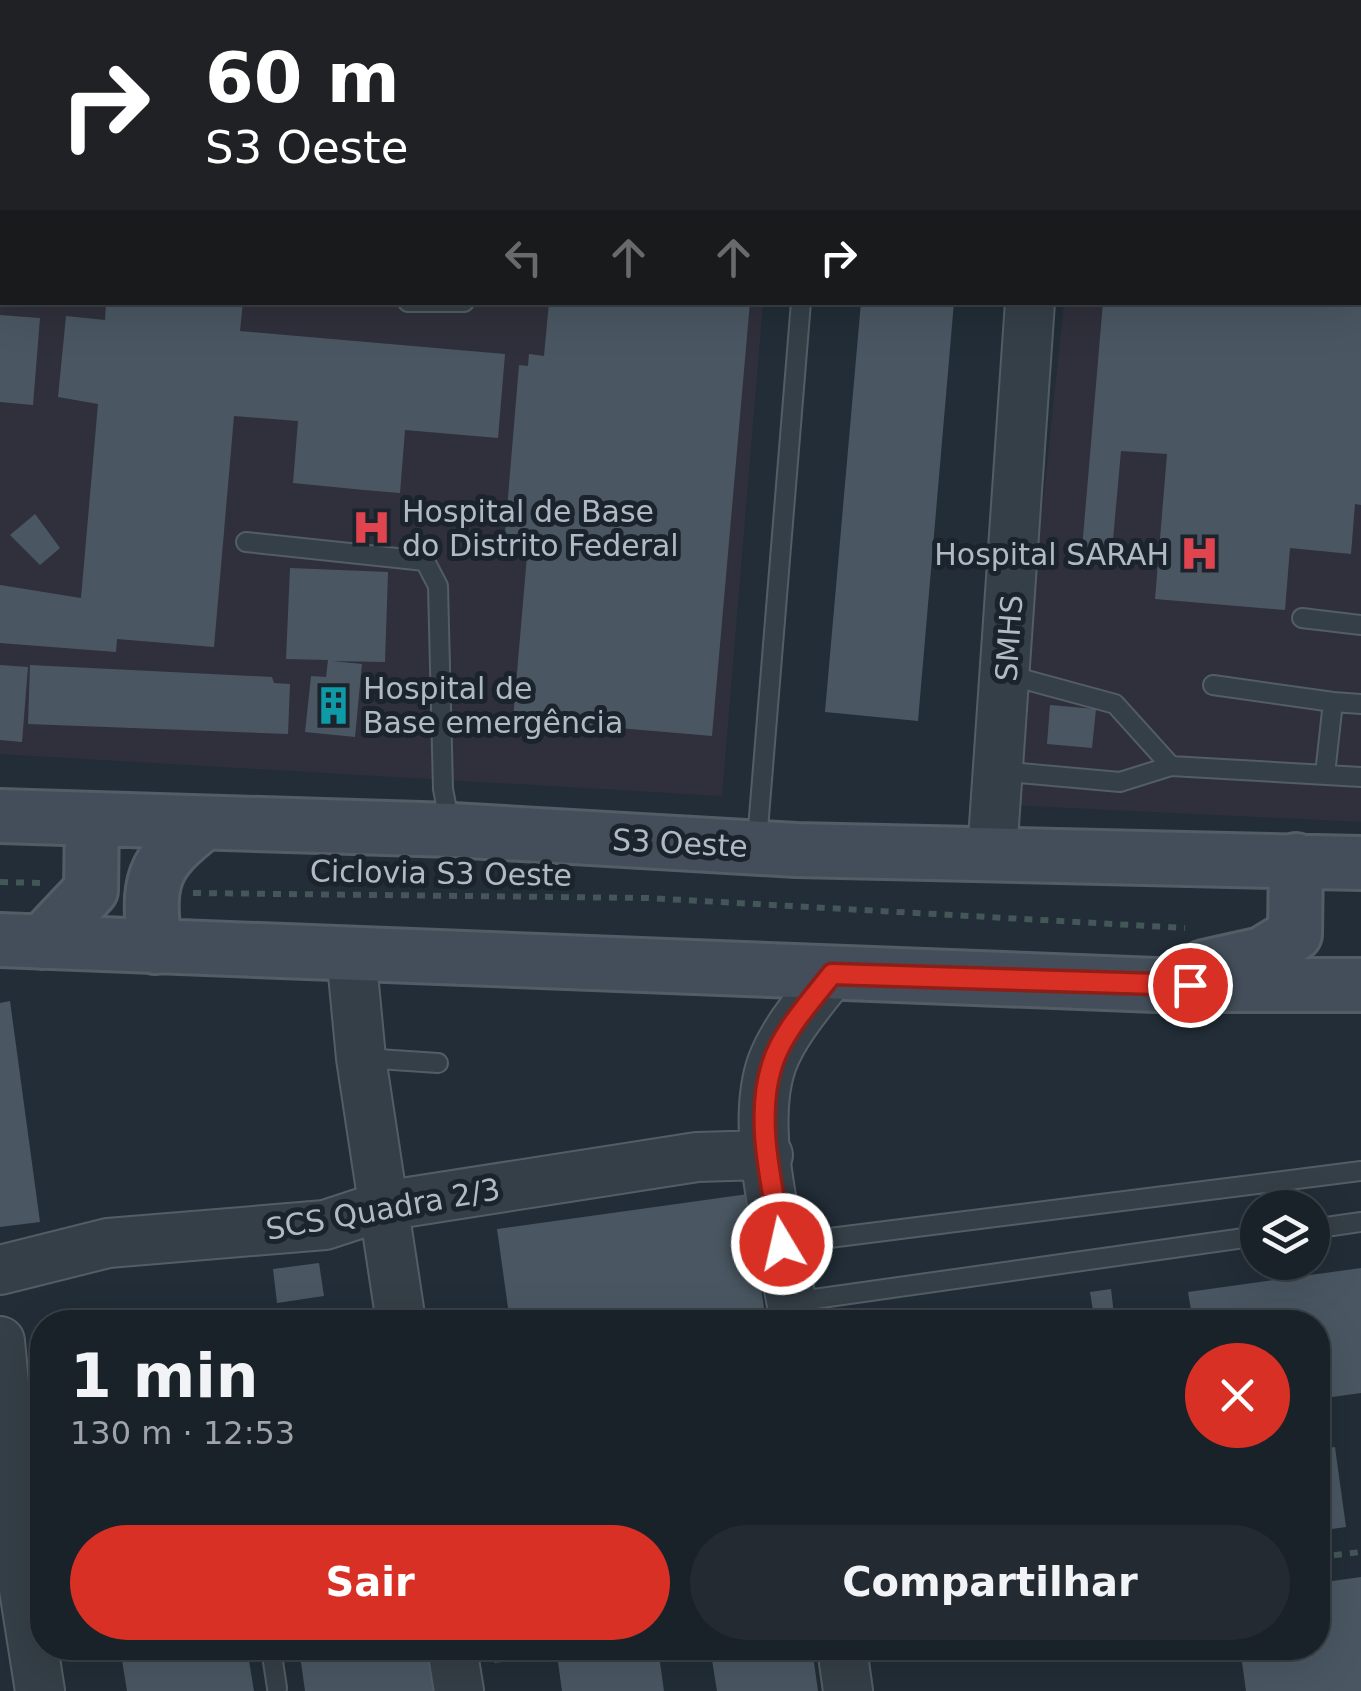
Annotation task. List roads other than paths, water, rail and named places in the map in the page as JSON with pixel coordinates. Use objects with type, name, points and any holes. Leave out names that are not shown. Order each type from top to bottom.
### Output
[{"type":"main road","name":"S3 Oeste","points":[[0,816],[452,830],[757,847],[1361,863]]},
{"type":"main road","points":[[21,941],[88,896],[92,884],[92,820]]},
{"type":"main road","points":[[154,947],[148,892],[174,846],[204,822]]},
{"type":"main road","points":[[1156,985],[1208,966],[1262,954],[1295,934],[1296,860]]},
{"type":"main road","points":[[21,941],[1156,985],[1361,985]]},
{"type":"street","name":"SMHS","points":[[992,854],[1030,305]]},
{"type":"street","points":[[352,953],[361,1058],[399,1310]]},
{"type":"street","points":[[794,1310],[768,1155],[765,1096],[772,1062],[832,974]]},
{"type":"street","name":"SCS Quadra 2/3","points":[[0,1270],[108,1243],[325,1225],[383,1206],[697,1157],[768,1155]]},
{"type":"street","points":[[0,1341],[30,1627]]},
{"type":"street","points":[[35,1660],[40,1691]]},
{"type":"street","points":[[454,1660],[459,1691]]},
{"type":"street","points":[[844,1660],[848,1691]]},
{"type":"lane","points":[[757,847],[801,305]]},
{"type":"lane","points":[[246,542],[425,561],[438,586],[443,790],[452,830]]},
{"type":"lane","points":[[1302,618],[1361,625]]},
{"type":"lane","points":[[1007,674],[1115,704],[1170,766]]},
{"type":"lane","points":[[1213,685],[1361,704]]},
{"type":"lane","points":[[1325,774],[1332,702]]},
{"type":"lane","points":[[997,771],[1120,782],[1170,766],[1361,777]]},
{"type":"lane","points":[[361,1058],[438,1063]]},
{"type":"lane","points":[[782,1244],[1361,1171]]},
{"type":"lane","points":[[1330,1226],[1361,1222]]},
{"type":"lane","points":[[806,1310],[1240,1239]]},
{"type":"lane","points":[[273,1660],[277,1688]]},
{"type":"place","name":"Hospital de Base do Distrito Federal","points":[[372,528]]},
{"type":"place","name":"Hospital SARAH","points":[[1199,554]]},
{"type":"place","name":"Hospital de Base emergência","points":[[333,705]]}]
